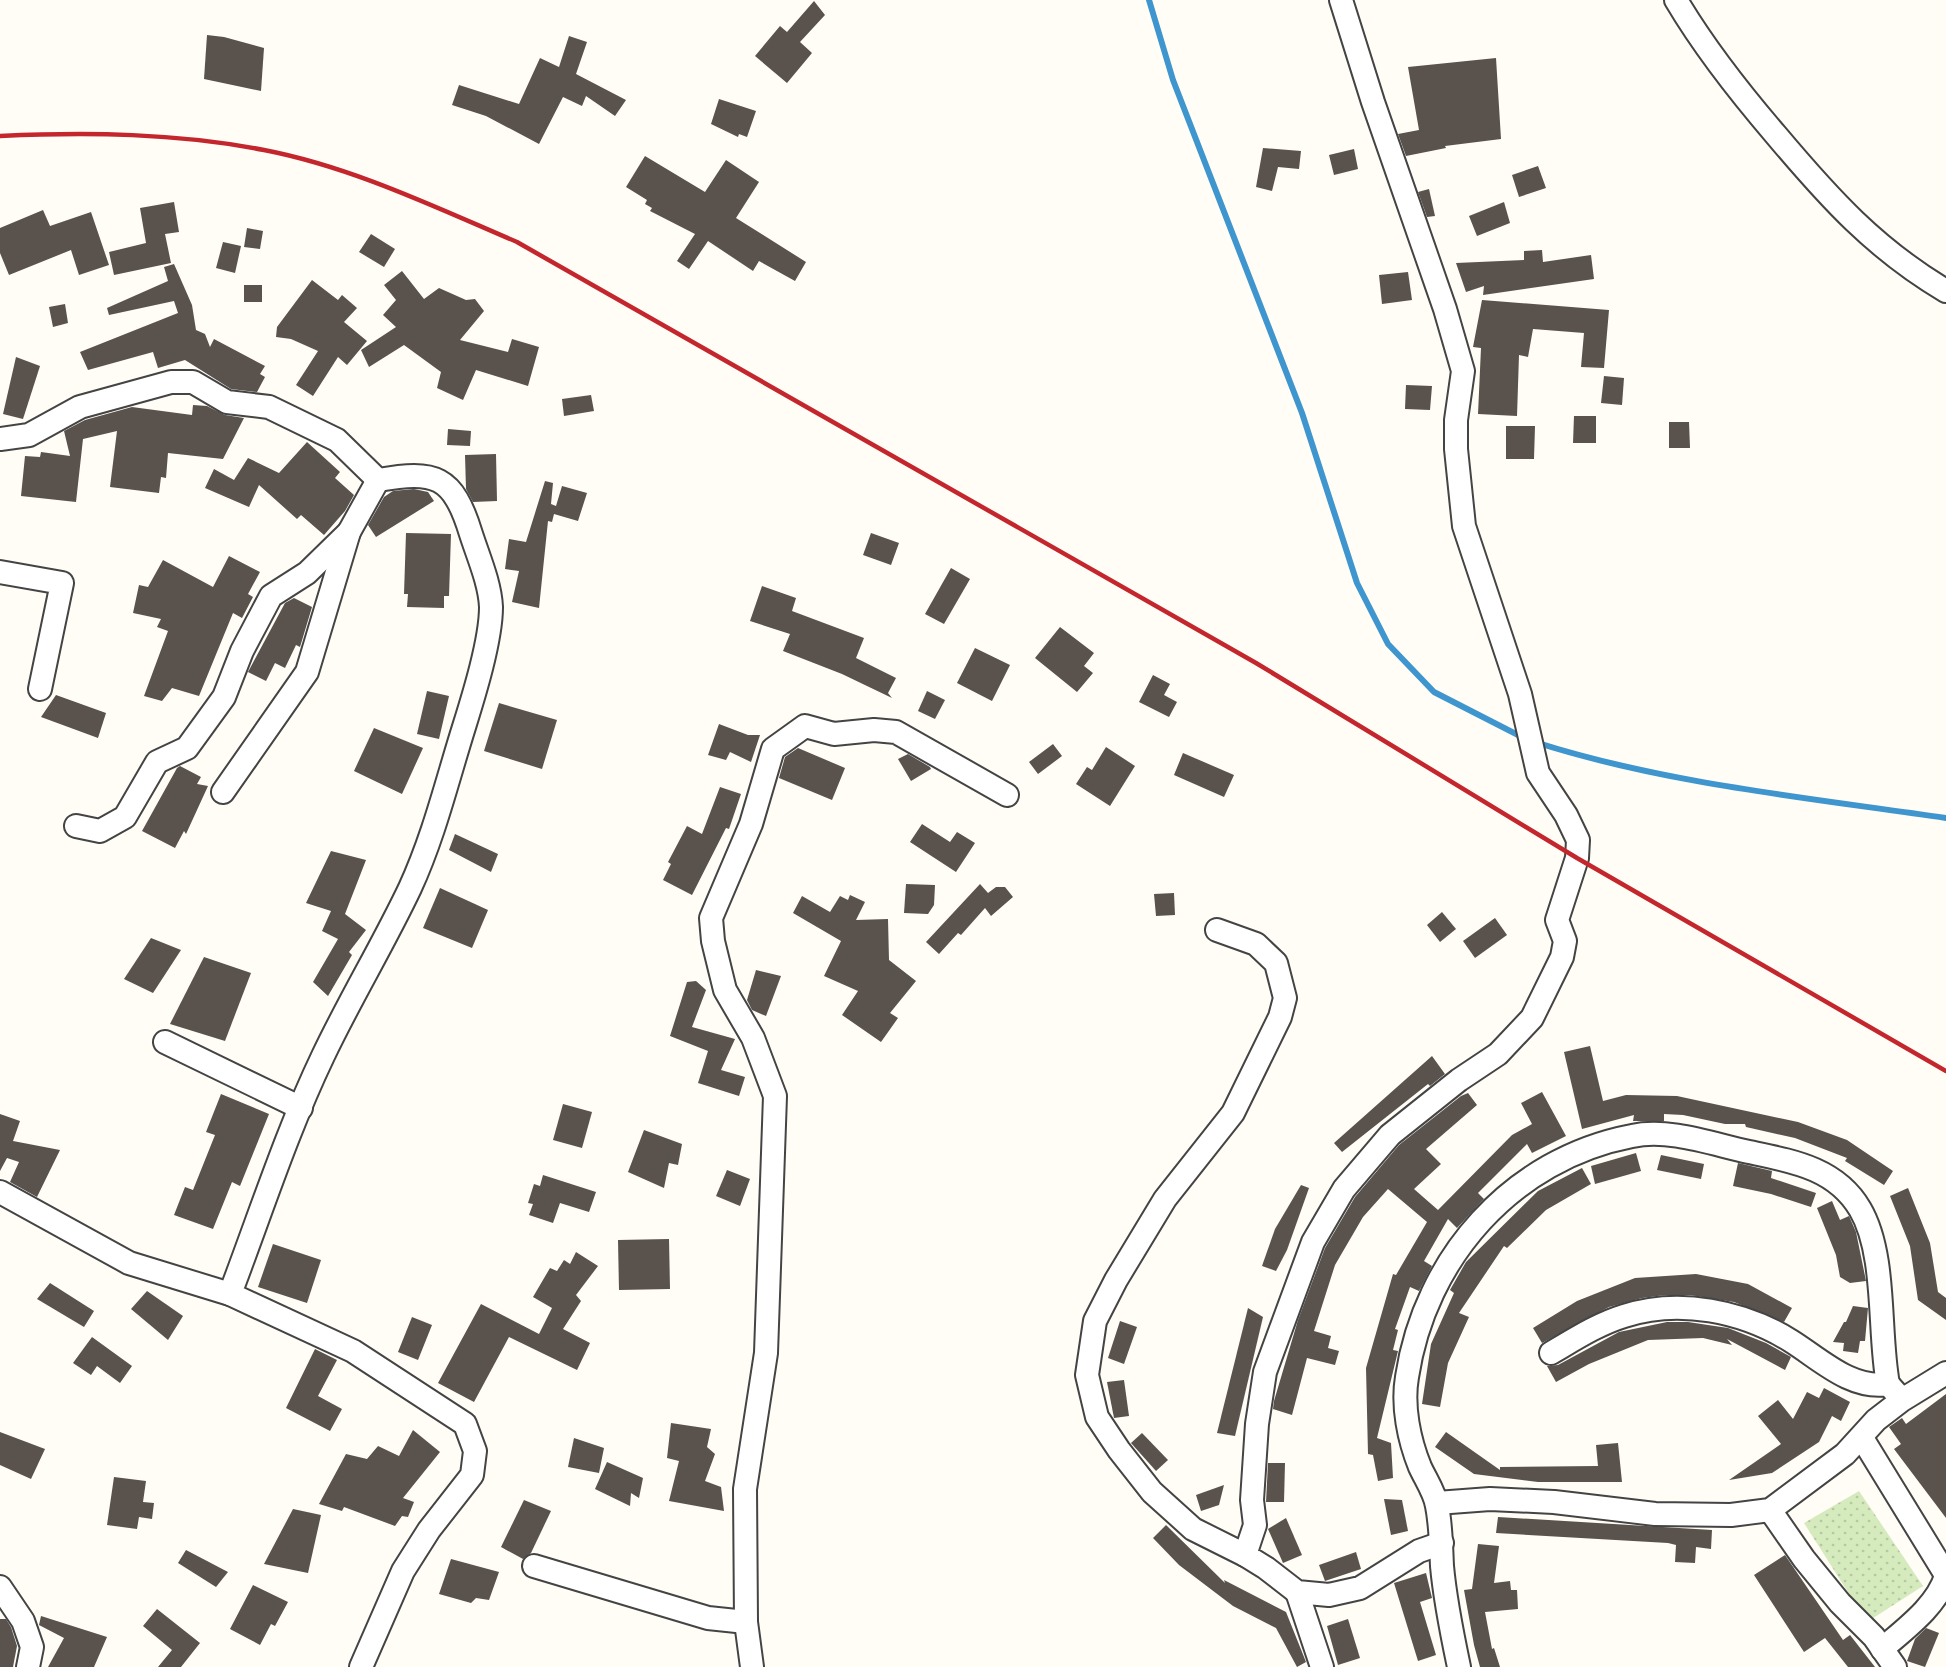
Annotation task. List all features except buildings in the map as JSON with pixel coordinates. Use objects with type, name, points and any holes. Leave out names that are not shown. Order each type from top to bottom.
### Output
[{"type":"street","points":[[1245,1555],[1255,1525],[1252,1500],[1257,1424],[1265,1372],[1304,1263],[1322,1224],[1344,1189],[1390,1135],[1459,1080],[1498,1054],[1532,1018],[1562,957],[1565,941],[1557,920],[1577,858],[1578,840],[1538,773],[1520,694],[1464,526],[1456,449],[1456,420],[1463,371],[1445,309],[1341,0]]},
{"type":"street","points":[[1676,0],[1731,82],[1823,191],[1880,246],[1907,268],[1946,291]]},
{"type":"street","points":[[0,439],[28,435],[80,407],[171,382],[193,382],[227,402],[269,407],[337,440],[378,480]]},
{"type":"street","points":[[230,1294],[322,1057],[410,888],[437,822],[478,681],[490,607],[468,524],[450,488],[440,478],[412,474],[378,480]]},
{"type":"street","points":[[223,792],[307,672],[349,532],[378,480]]},
{"type":"street","points":[[76,825],[100,831],[125,817],[157,762],[187,748],[224,697],[242,651],[271,596],[307,573],[349,532]]},
{"type":"street","points":[[0,572],[62,583],[40,689]]},
{"type":"street","points":[[752,1667],[746,1622],[745,1490],[766,1353],[775,1096],[753,1038],[725,990],[713,941],[711,918],[751,824],[773,749],[804,726],[834,734],[874,730],[896,732],[1007,795]]},
{"type":"street","points":[[1217,930],[1256,944],[1276,963],[1282,978],[1285,998],[1280,1017],[1233,1113],[1165,1199],[1116,1280],[1095,1321],[1087,1376],[1097,1417],[1152,1492],[1193,1529],[1245,1555],[1297,1592],[1329,1595],[1360,1588],[1419,1551],[1442,1543]]},
{"type":"street","points":[[165,1042],[301,1108]]},
{"type":"street","points":[[1459,1667],[1446,1595],[1437,1503],[1419,1463],[1405,1409],[1407,1378],[1418,1328],[1436,1281],[1453,1253],[1496,1206],[1554,1162],[1632,1135],[1663,1134],[1787,1160],[1811,1167],[1831,1177],[1848,1193],[1861,1210],[1873,1244],[1895,1392]]},
{"type":"street","points":[[0,1192],[129,1263],[230,1294],[353,1351],[465,1424],[475,1451],[472,1475],[429,1530],[403,1571],[361,1667]]},
{"type":"street","points":[[1551,1353],[1597,1327],[1626,1315],[1658,1310],[1704,1309],[1729,1314],[1771,1330],[1856,1382],[1895,1392]]},
{"type":"street","points":[[1437,1503],[1490,1498],[1666,1514],[1731,1515],[1770,1510],[1845,1454],[1876,1420],[1895,1392],[1946,1373]]},
{"type":"street","points":[[1770,1510],[1804,1559],[1888,1658],[1943,1585],[1946,1575],[1862,1437]]},
{"type":"street","points":[[534,1566],[708,1618],[746,1622]]},
{"type":"street","points":[[0,1587],[23,1621],[32,1647],[27,1667]]},
{"type":"street","points":[[1297,1592],[1322,1667]]},
{"type":"green space","points":[[1859,1491],[1923,1586],[1867,1622],[1804,1523]]},
{"type":"waterway","points":[[1149,0],[1173,80],[1302,413],[1357,583],[1388,644],[1434,692],[1526,739]]},
{"type":"waterway","points":[[1535,742],[1585,757],[1687,779],[1946,818]]},
{"type":"railway","points":[[0,136],[132,135],[198,140],[264,150],[297,157],[361,177],[517,242],[1256,663],[1577,858],[1946,1071]]}]
